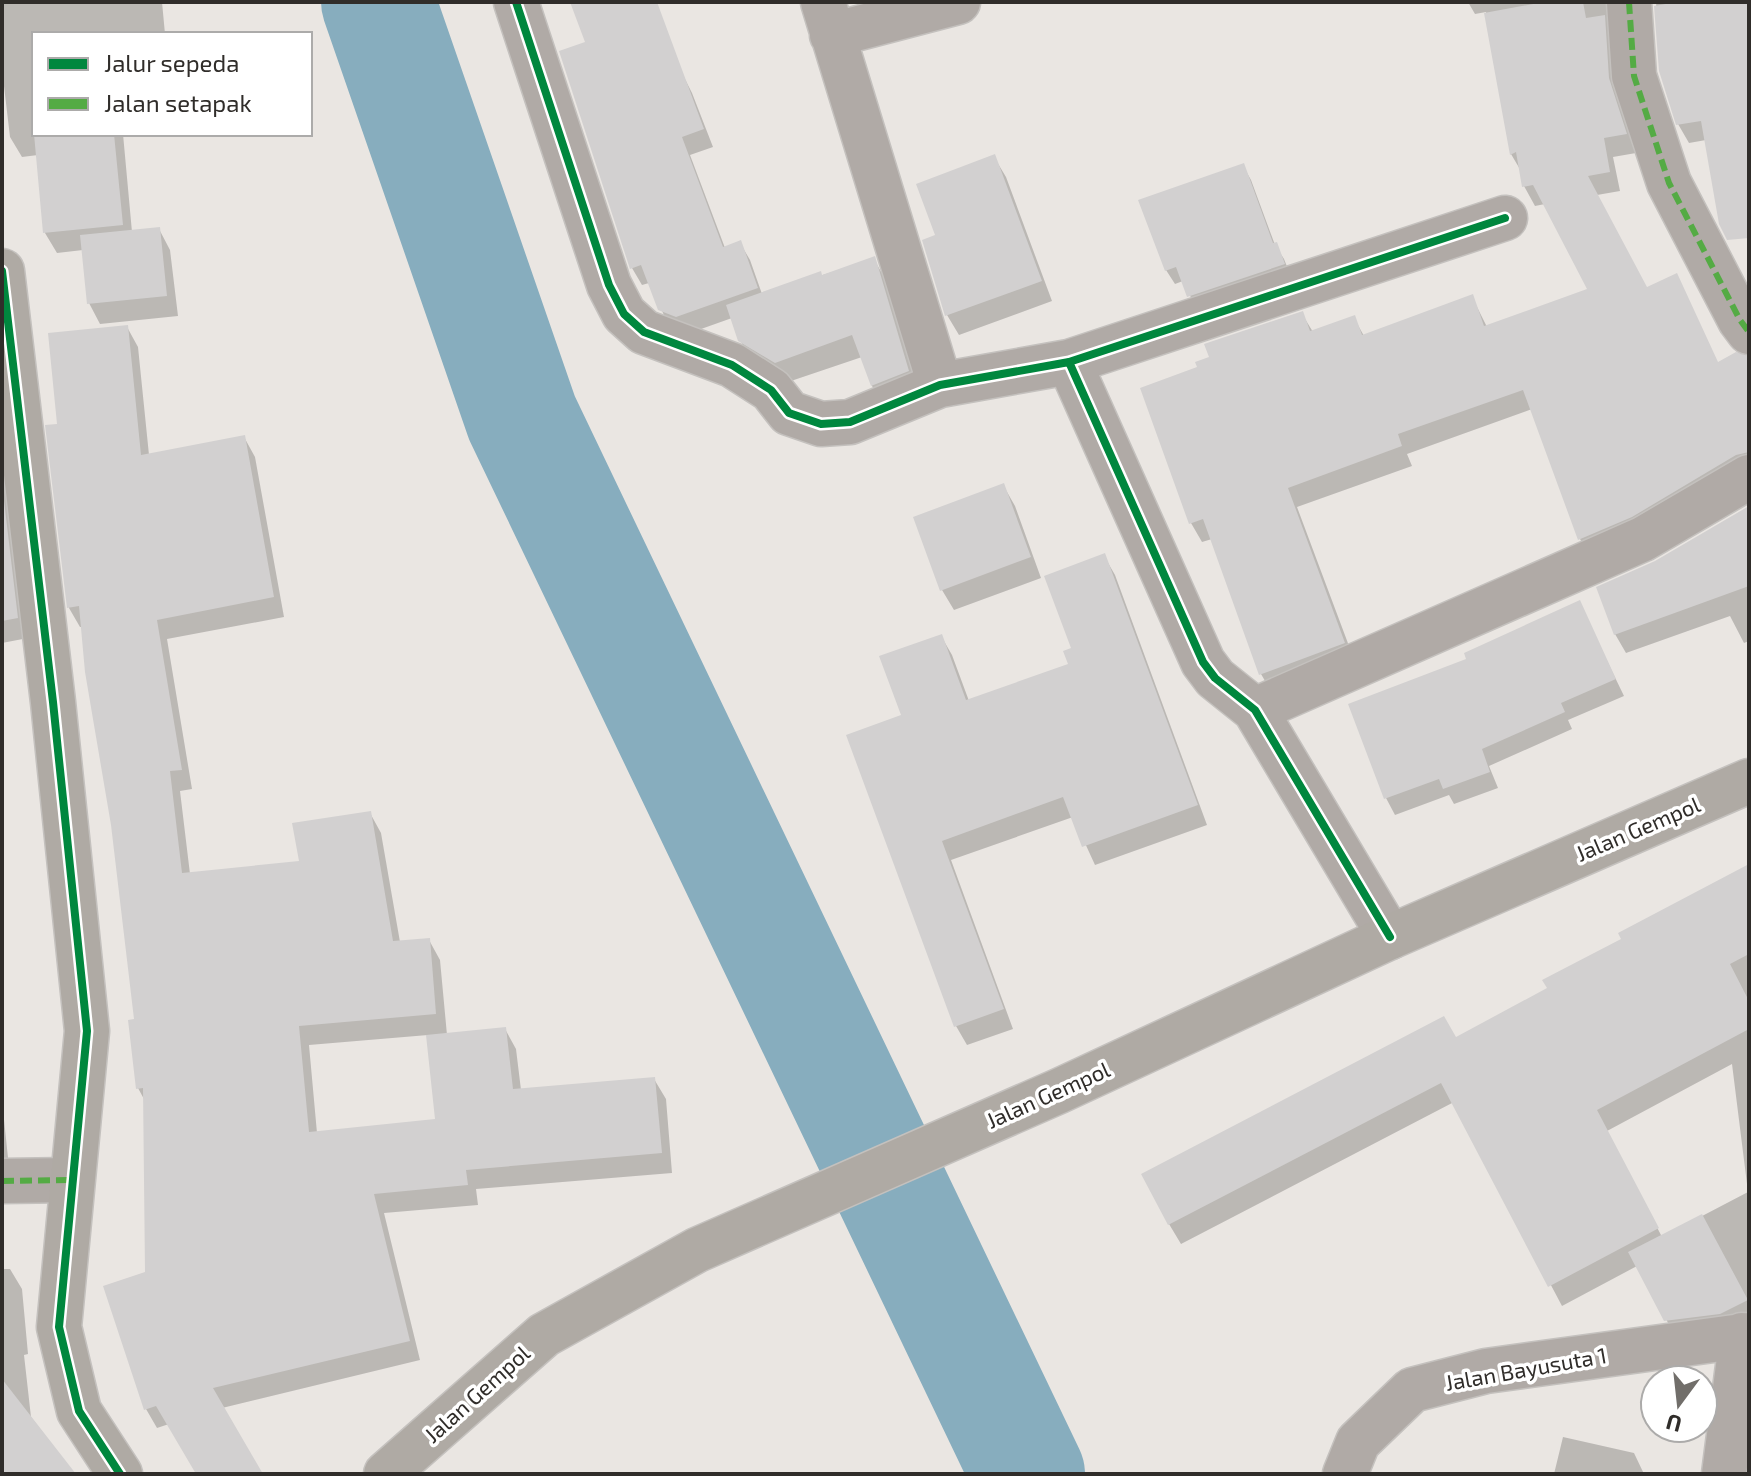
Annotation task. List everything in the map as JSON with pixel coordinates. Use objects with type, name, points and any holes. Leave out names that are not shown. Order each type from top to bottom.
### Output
[{"type":"main road","points":[[2,271],[53,702],[87,1031],[59,1327],[79,1411],[120,1474]]},
{"type":"main road","name":"Jalan Gempol","points":[[386,1474],[544,1335],[697,1250],[1059,1091],[1390,937],[1749,781]]},
{"type":"street","points":[[516,2],[609,285],[624,314],[644,332],[732,365],[771,390],[789,413],[821,424],[850,422],[940,385],[1069,362],[1505,218]]},
{"type":"street","points":[[940,385],[827,18],[958,2]]},
{"type":"street","points":[[1629,2],[1634,76],[1669,183],[1746,322]]},
{"type":"street","points":[[1069,362],[1203,662],[1215,678],[1255,710],[1390,937]]},
{"type":"street","points":[[1255,710],[1643,539],[1749,477]]},
{"type":"street","points":[[2,1181],[72,1180]]},
{"type":"street","points":[[1724,1474],[1746,1335]]},
{"type":"street","name":"Jalan Bayusuta 1","points":[[1345,1474],[1358,1442],[1412,1390],[1486,1371],[1746,1335]]},
{"type":"building","points":[[570,2],[657,2],[704,129],[682,137],[723,247],[741,240],[758,288],[676,317],[658,310],[641,265],[630,269],[559,51],[585,42]]},
{"type":"building","points":[[1544,2],[1583,2],[1586,18],[1605,15],[1609,78],[1627,134],[1604,138],[1610,172],[1588,176],[1647,287],[1677,273],[1718,362],[1736,352],[1749,356],[1749,452],[1736,455],[1632,517],[1578,540],[1523,390],[1398,434],[1402,446],[1288,488],[1345,643],[1259,675],[1203,519],[1189,524],[1140,388],[1197,367],[1195,362],[1209,357],[1204,344],[1303,311],[1310,331],[1355,315],[1362,335],[1473,294],[1484,326],[1587,289],[1533,185],[1522,187],[1516,152],[1510,155],[1484,13]]},
{"type":"building","points":[[1677,2],[1749,2],[1749,238],[1727,240],[1719,224],[1701,121],[1676,125],[1659,71],[1654,6]]},
{"type":"building","points":[[34,136],[114,136],[123,225],[43,233]]},
{"type":"building","points":[[995,154],[1042,281],[945,316],[922,240],[935,235],[916,184]]},
{"type":"building","points":[[1244,163],[1273,243],[1277,242],[1285,264],[1187,297],[1176,267],[1165,271],[1138,200]]},
{"type":"building","points":[[160,227],[167,296],[87,304],[80,235]]},
{"type":"building","points":[[875,256],[909,371],[871,386],[852,335],[775,363],[738,341],[726,305],[821,271],[822,275]]},
{"type":"building","points":[[128,325],[141,455],[245,435],[274,597],[157,620],[182,770],[170,771],[182,873],[299,861],[292,823],[371,811],[393,941],[430,938],[436,1014],[299,1026],[309,1132],[435,1119],[426,1035],[506,1027],[513,1089],[655,1077],[662,1153],[466,1170],[468,1185],[374,1194],[410,1341],[213,1388],[263,1474],[196,1474],[156,1406],[144,1410],[103,1286],[145,1272],[143,1088],[136,1089],[128,1020],[134,1019],[111,825],[85,672],[79,606],[67,608],[45,425],[57,424],[48,333]]},
{"type":"building","points":[[1004,483],[1031,557],[940,591],[913,517]]},
{"type":"building","points":[[2,484],[18,618],[2,621]]},
{"type":"building","points":[[1749,506],[1749,586],[1614,635],[1596,587],[1655,561]]},
{"type":"building","points":[[1105,553],[1198,805],[1082,847],[1063,797],[942,841],[1004,1009],[954,1027],[846,735],[901,715],[879,656],[942,634],[966,700],[1068,664],[1063,651],[1071,648],[1044,576]]},
{"type":"building","points":[[1580,600],[1616,679],[1561,703],[1565,712],[1482,749],[1490,772],[1443,789],[1439,779],[1384,799],[1348,704],[1466,659],[1464,653]]},
{"type":"building","points":[[1749,864],[1749,954],[1730,964],[1749,1001],[1749,1029],[1597,1110],[1659,1228],[1548,1287],[1441,1083],[1168,1225],[1141,1174],[1444,1016],[1456,1037],[1547,988],[1542,980],[1621,939],[1618,933]]},
{"type":"building","points":[[1702,1214],[1748,1300],[1720,1314],[1664,1321],[1628,1252]]},
{"type":"building","points":[[2,1379],[76,1474],[2,1474]]},
{"type":"waterway","points":[[378,2],[522,418],[1028,1474]]},
{"type":"marked path","points":[[1629,2],[1634,76],[1669,183],[1749,332]]},
{"type":"marked path","points":[[2,1181],[72,1180]]},
{"type":"cycle path","points":[[516,2],[609,285],[624,314],[644,332],[732,365],[771,390],[789,413],[821,424],[850,422],[940,385],[1069,362],[1505,218]]},
{"type":"cycle path","points":[[2,271],[53,702],[87,1031],[59,1327],[79,1411],[120,1474]]},
{"type":"cycle path","points":[[1069,362],[1203,662],[1215,678],[1255,710],[1390,937]]}]
